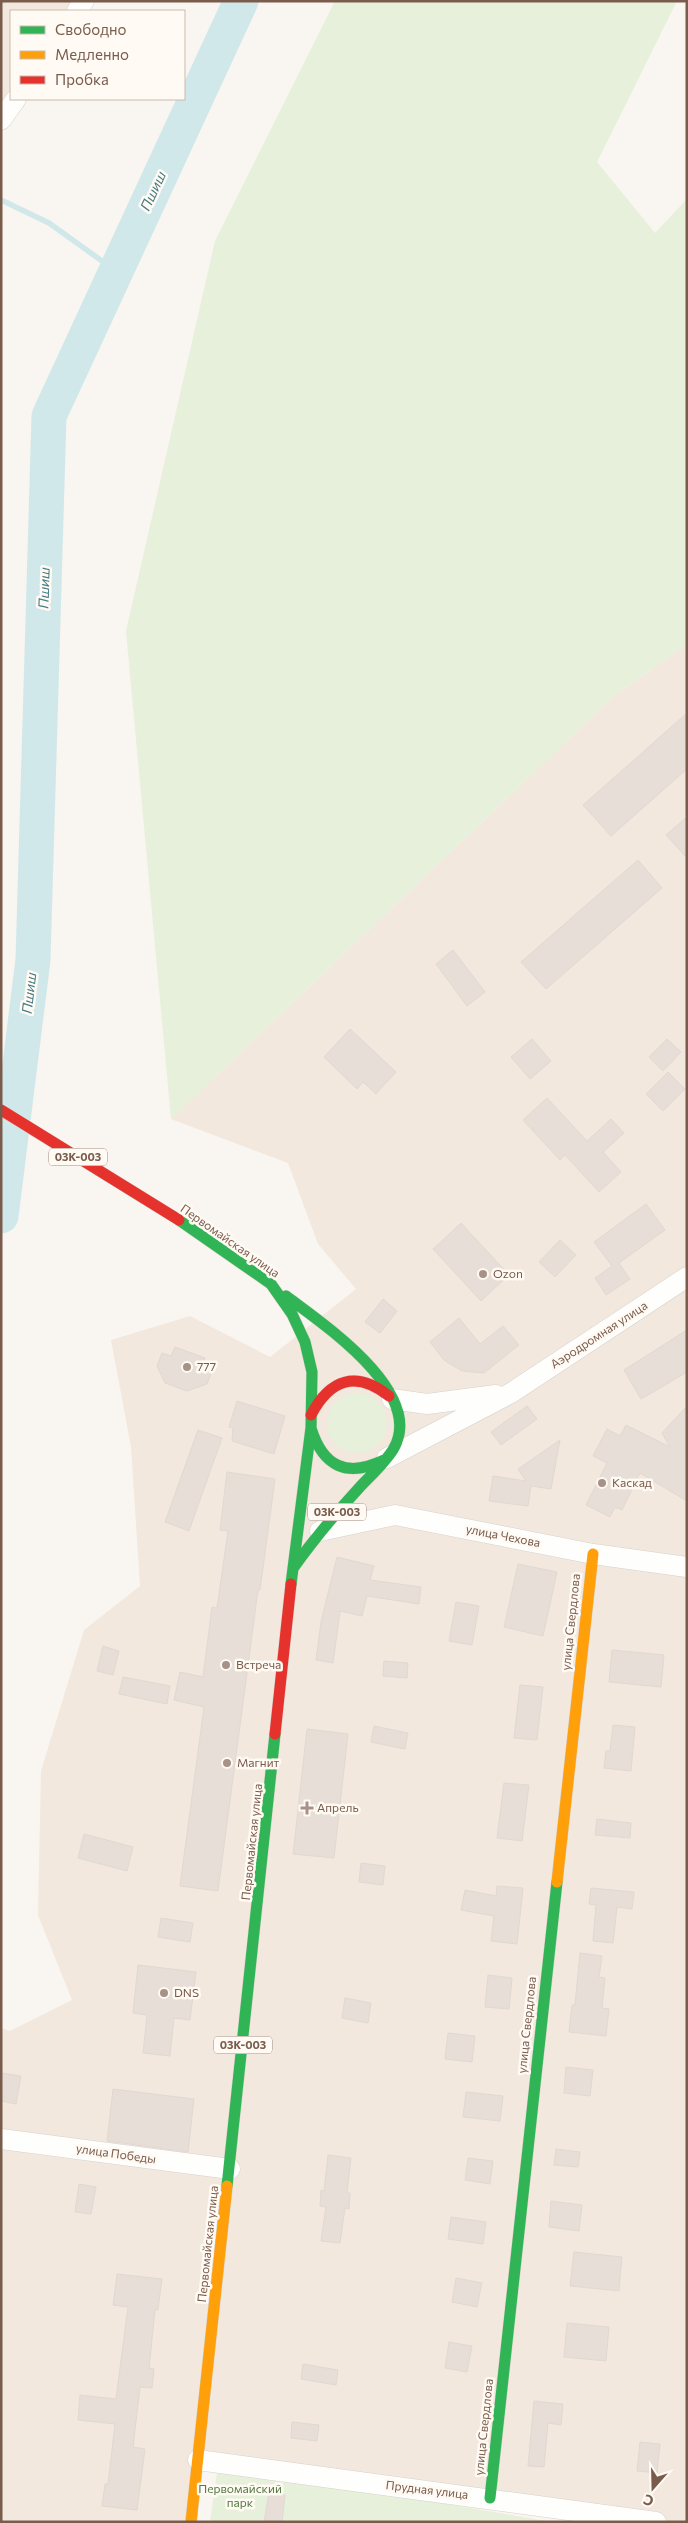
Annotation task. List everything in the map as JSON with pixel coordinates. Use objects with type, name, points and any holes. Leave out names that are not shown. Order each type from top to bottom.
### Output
[{"type":"main road","name":"Первомайская улица","points":[[1,1110],[155,1204],[271,1284],[292,1314],[305,1342],[312,1372],[311,1428],[293,1568],[191,2522]]},
{"type":"main road","name":"03К-003","points":[[271,1284],[357,1351],[377,1375],[392,1399],[398,1411],[400,1430],[394,1449],[320,1531],[293,1568]]},
{"type":"main road","points":[[311,1415],[317,1402],[326,1391],[339,1383],[354,1380],[368,1382],[381,1389],[392,1399]]},
{"type":"main road","points":[[311,1428],[314,1442],[321,1454],[332,1463],[345,1469],[359,1470],[373,1466],[385,1459]]},
{"type":"main road","name":"улица Свердлова","points":[[490,2498],[593,1554]]},
{"type":"street","points":[[1,120],[15,100]]},
{"type":"street","name":"Аэродромная улица","points":[[385,1459],[511,1393],[687,1277]]},
{"type":"street","name":"Аэродромная улица","points":[[392,1399],[427,1404],[511,1393]]},
{"type":"street","name":"улица Чехова","points":[[320,1531],[395,1515],[593,1554],[687,1567]]},
{"type":"street","name":"улица Победы","points":[[1,2139],[230,2169]]},
{"type":"street","name":"Прудная улица","points":[[198,2460],[490,2498],[656,2522]]},
{"type":"shaded area","points":[[1,1],[86,1],[80,10],[10,10],[11,100],[1,120]]},
{"type":"shaded area","points":[[687,644],[687,2522],[656,2522],[198,2460],[191,2522],[1,2522],[1,2028],[10,2031],[72,2000],[38,1915],[41,1771],[84,1630],[140,1586],[131,1447],[111,1340],[190,1316],[270,1357],[356,1289],[318,1244],[288,1163],[171,1119],[614,696]]},
{"type":"green space","points":[[335,1],[677,1],[597,162],[655,233],[687,199],[687,644],[614,696],[171,1119],[126,631],[215,241]]},
{"type":"green space","points":[[357,1393],[373,1398],[378,1402],[382,1407],[387,1423],[382,1439],[378,1444],[373,1448],[357,1453],[341,1448],[336,1444],[332,1439],[327,1423],[332,1407],[336,1402],[341,1398]]},
{"type":"green space","name":"Первомайский парк","points":[[218,2465],[552,2522],[210,2522]]},
{"type":"building","points":[[687,713],[687,769],[611,836],[583,805]]},
{"type":"building","points":[[687,817],[687,858],[666,835]]},
{"type":"building","points":[[638,860],[662,888],[546,989],[521,962]]},
{"type":"building","points":[[453,950],[485,992],[467,1006],[436,964]]},
{"type":"building","points":[[350,1029],[396,1072],[376,1094],[363,1082],[357,1089],[324,1057]]},
{"type":"building","points":[[532,1039],[551,1061],[530,1079],[511,1057]]},
{"type":"building","points":[[667,1039],[681,1052],[663,1071],[649,1057]]},
{"type":"building","points":[[668,1072],[685,1089],[663,1111],[646,1094]]},
{"type":"building","points":[[547,1098],[587,1141],[611,1119],[624,1133],[603,1152],[621,1172],[599,1192],[565,1155],[560,1160],[523,1120]]},
{"type":"building","points":[[646,1204],[665,1230],[619,1263],[630,1279],[606,1295],[595,1278],[612,1266],[594,1242]]},
{"type":"building","points":[[461,1223],[509,1275],[481,1301],[433,1249]]},
{"type":"building","points":[[560,1240],[576,1255],[555,1277],[539,1262]]},
{"type":"building","points":[[383,1299],[397,1311],[380,1333],[365,1322]]},
{"type":"building","points":[[459,1318],[480,1344],[503,1326],[519,1345],[484,1373],[462,1371],[444,1360],[430,1342]]},
{"type":"building","points":[[687,1330],[687,1372],[641,1399],[624,1370]]},
{"type":"building","points":[[175,1347],[205,1358],[202,1367],[212,1371],[207,1384],[187,1391],[165,1383],[157,1366],[162,1353],[171,1356]]},
{"type":"building","points":[[237,1401],[285,1416],[274,1454],[232,1441],[233,1428],[229,1427]]},
{"type":"building","points":[[527,1406],[537,1419],[501,1445],[491,1432]]},
{"type":"building","points":[[687,1406],[687,1501],[640,1473],[622,1510],[615,1507],[610,1517],[586,1505],[607,1463],[593,1456],[607,1429],[620,1436],[626,1425],[670,1447],[662,1433]]},
{"type":"building","points":[[198,1430],[222,1438],[189,1531],[165,1522]]},
{"type":"building","points":[[560,1440],[551,1489],[531,1486],[528,1506],[489,1501],[493,1476],[526,1481],[518,1469]]},
{"type":"building","points":[[227,1472],[275,1479],[260,1590],[258,1590],[218,1891],[180,1886],[204,1707],[174,1700],[180,1672],[203,1677],[212,1607],[217,1608],[228,1531],[220,1530]]},
{"type":"building","points":[[337,1557],[374,1566],[370,1580],[421,1587],[419,1604],[367,1596],[362,1616],[340,1611],[333,1663],[316,1660],[321,1622]]},
{"type":"building","points":[[518,1564],[557,1572],[543,1636],[504,1627]]},
{"type":"building","points":[[456,1602],[479,1606],[472,1645],[449,1641]]},
{"type":"building","points":[[103,1646],[119,1651],[113,1675],[97,1671]]},
{"type":"building","points":[[612,1650],[664,1655],[661,1687],[609,1682]]},
{"type":"building","points":[[384,1661],[408,1663],[407,1678],[383,1676]]},
{"type":"building","points":[[123,1677],[170,1686],[167,1704],[119,1694]]},
{"type":"building","points":[[520,1685],[543,1687],[537,1740],[514,1738]]},
{"type":"building","points":[[613,1725],[635,1727],[631,1771],[604,1768],[606,1751],[610,1751]]},
{"type":"building","points":[[374,1726],[408,1733],[405,1749],[371,1742]]},
{"type":"building","points":[[307,1729],[348,1734],[334,1858],[293,1854]]},
{"type":"building","points":[[504,1783],[529,1785],[522,1841],[497,1838]]},
{"type":"building","points":[[597,1819],[631,1823],[630,1838],[595,1835]]},
{"type":"building","points":[[84,1834],[133,1847],[127,1871],[78,1858]]},
{"type":"building","points":[[361,1863],[385,1866],[383,1885],[359,1882]]},
{"type":"building","points":[[497,1886],[523,1888],[517,1944],[491,1941],[494,1916],[461,1910],[465,1890],[496,1896]]},
{"type":"building","points":[[591,1888],[634,1892],[632,1909],[617,1907],[613,1943],[593,1941],[596,1905],[589,1904]]},
{"type":"building","points":[[161,1918],[193,1923],[190,1942],[158,1937]]},
{"type":"building","points":[[580,1953],[602,1956],[599,1977],[605,1978],[602,2008],[609,2009],[606,2036],[569,2032],[572,2005],[575,2005]]},
{"type":"building","name":"DNS","points":[[138,1965],[196,1972],[190,2020],[174,2018],[170,2056],[143,2053],[147,2015],[133,2013]]},
{"type":"building","points":[[488,1975],[512,1978],[509,2009],[485,2007]]},
{"type":"building","points":[[345,1998],[371,2003],[368,2023],[342,2018]]},
{"type":"building","points":[[448,2033],[475,2036],[472,2062],[445,2059]]},
{"type":"building","points":[[566,2067],[593,2070],[590,2096],[564,2093]]},
{"type":"building","points":[[1,2073],[21,2076],[16,2104],[1,2101]]},
{"type":"building","points":[[113,2089],[194,2099],[188,2152],[107,2141]]},
{"type":"building","points":[[466,2092],[503,2096],[500,2121],[463,2117]]},
{"type":"building","points":[[556,2149],[580,2152],[578,2167],[554,2165]]},
{"type":"building","points":[[328,2155],[351,2158],[347,2193],[350,2193],[349,2209],[345,2208],[340,2243],[321,2241],[326,2207],[320,2206],[321,2190],[324,2191]]},
{"type":"building","points":[[468,2158],[493,2161],[490,2184],[465,2180]]},
{"type":"building","points":[[79,2184],[96,2187],[91,2214],[75,2212]]},
{"type":"building","points":[[551,2201],[582,2205],[579,2231],[549,2227]]},
{"type":"building","points":[[451,2217],[486,2222],[483,2244],[448,2239]]},
{"type":"building","points":[[574,2252],[622,2257],[619,2291],[570,2286]]},
{"type":"building","points":[[117,2274],[162,2279],[158,2310],[155,2310],[149,2368],[154,2369],[152,2388],[140,2387],[133,2447],[145,2449],[137,2510],[102,2506],[105,2484],[108,2484],[115,2424],[78,2420],[80,2395],[116,2399],[128,2307],[113,2305]]},
{"type":"building","points":[[456,2278],[482,2283],[477,2307],[452,2302]]},
{"type":"building","points":[[567,2323],[609,2327],[606,2361],[564,2357]]},
{"type":"building","points":[[449,2342],[472,2346],[467,2372],[445,2368]]},
{"type":"building","points":[[303,2364],[338,2370],[336,2385],[301,2379]]},
{"type":"building","points":[[534,2401],[563,2404],[561,2425],[548,2423],[544,2467],[528,2466]]},
{"type":"building","points":[[292,2422],[319,2425],[317,2441],[291,2438]]},
{"type":"building","points":[[640,2442],[660,2444],[657,2473],[637,2471]]},
{"type":"building","points":[[269,2493],[285,2495],[282,2522],[264,2522]]},
{"type":"waterway","name":"Пшиш","points":[[1,1216],[33,960],[49,416],[241,1]]},
{"type":"waterway","points":[[1,200],[49,223],[116,271]]},
{"type":"traffic: fast","points":[[179,1220],[271,1284],[292,1314],[305,1342],[312,1372],[311,1428],[291,1584]]},
{"type":"traffic: fast","points":[[286,1296],[345,1342],[366,1362],[383,1383],[395,1405],[400,1427],[391,1453],[309,1546],[294,1567]]},
{"type":"traffic: fast","points":[[311,1428],[322,1452],[338,1465],[348,1468],[359,1468],[384,1460]]},
{"type":"traffic: fast","points":[[227,2186],[275,1734]]},
{"type":"traffic: fast","points":[[490,2498],[557,1882]]},
{"type":"traffic: slow","points":[[557,1882],[593,1554]]},
{"type":"traffic: slow","points":[[191,2522],[227,2186]]},
{"type":"traffic: jam","points":[[1,1110],[179,1220]]},
{"type":"traffic: jam","points":[[311,1415],[327,1393],[335,1386],[345,1382],[366,1383],[389,1396]]},
{"type":"traffic: jam","points":[[275,1734],[291,1584]]},
{"type":"place","name":"Ozon","points":[[483,1274]]},
{"type":"place","name":"777","points":[[187,1367]]},
{"type":"place","name":"Каскад","points":[[602,1483]]},
{"type":"place","name":"Встреча","points":[[226,1665]]},
{"type":"place","name":"Магнит","points":[[227,1763]]},
{"type":"place","name":"Апрель","points":[[307,1808]]},
{"type":"place","name":"DNS","points":[[164,1993]]}]
